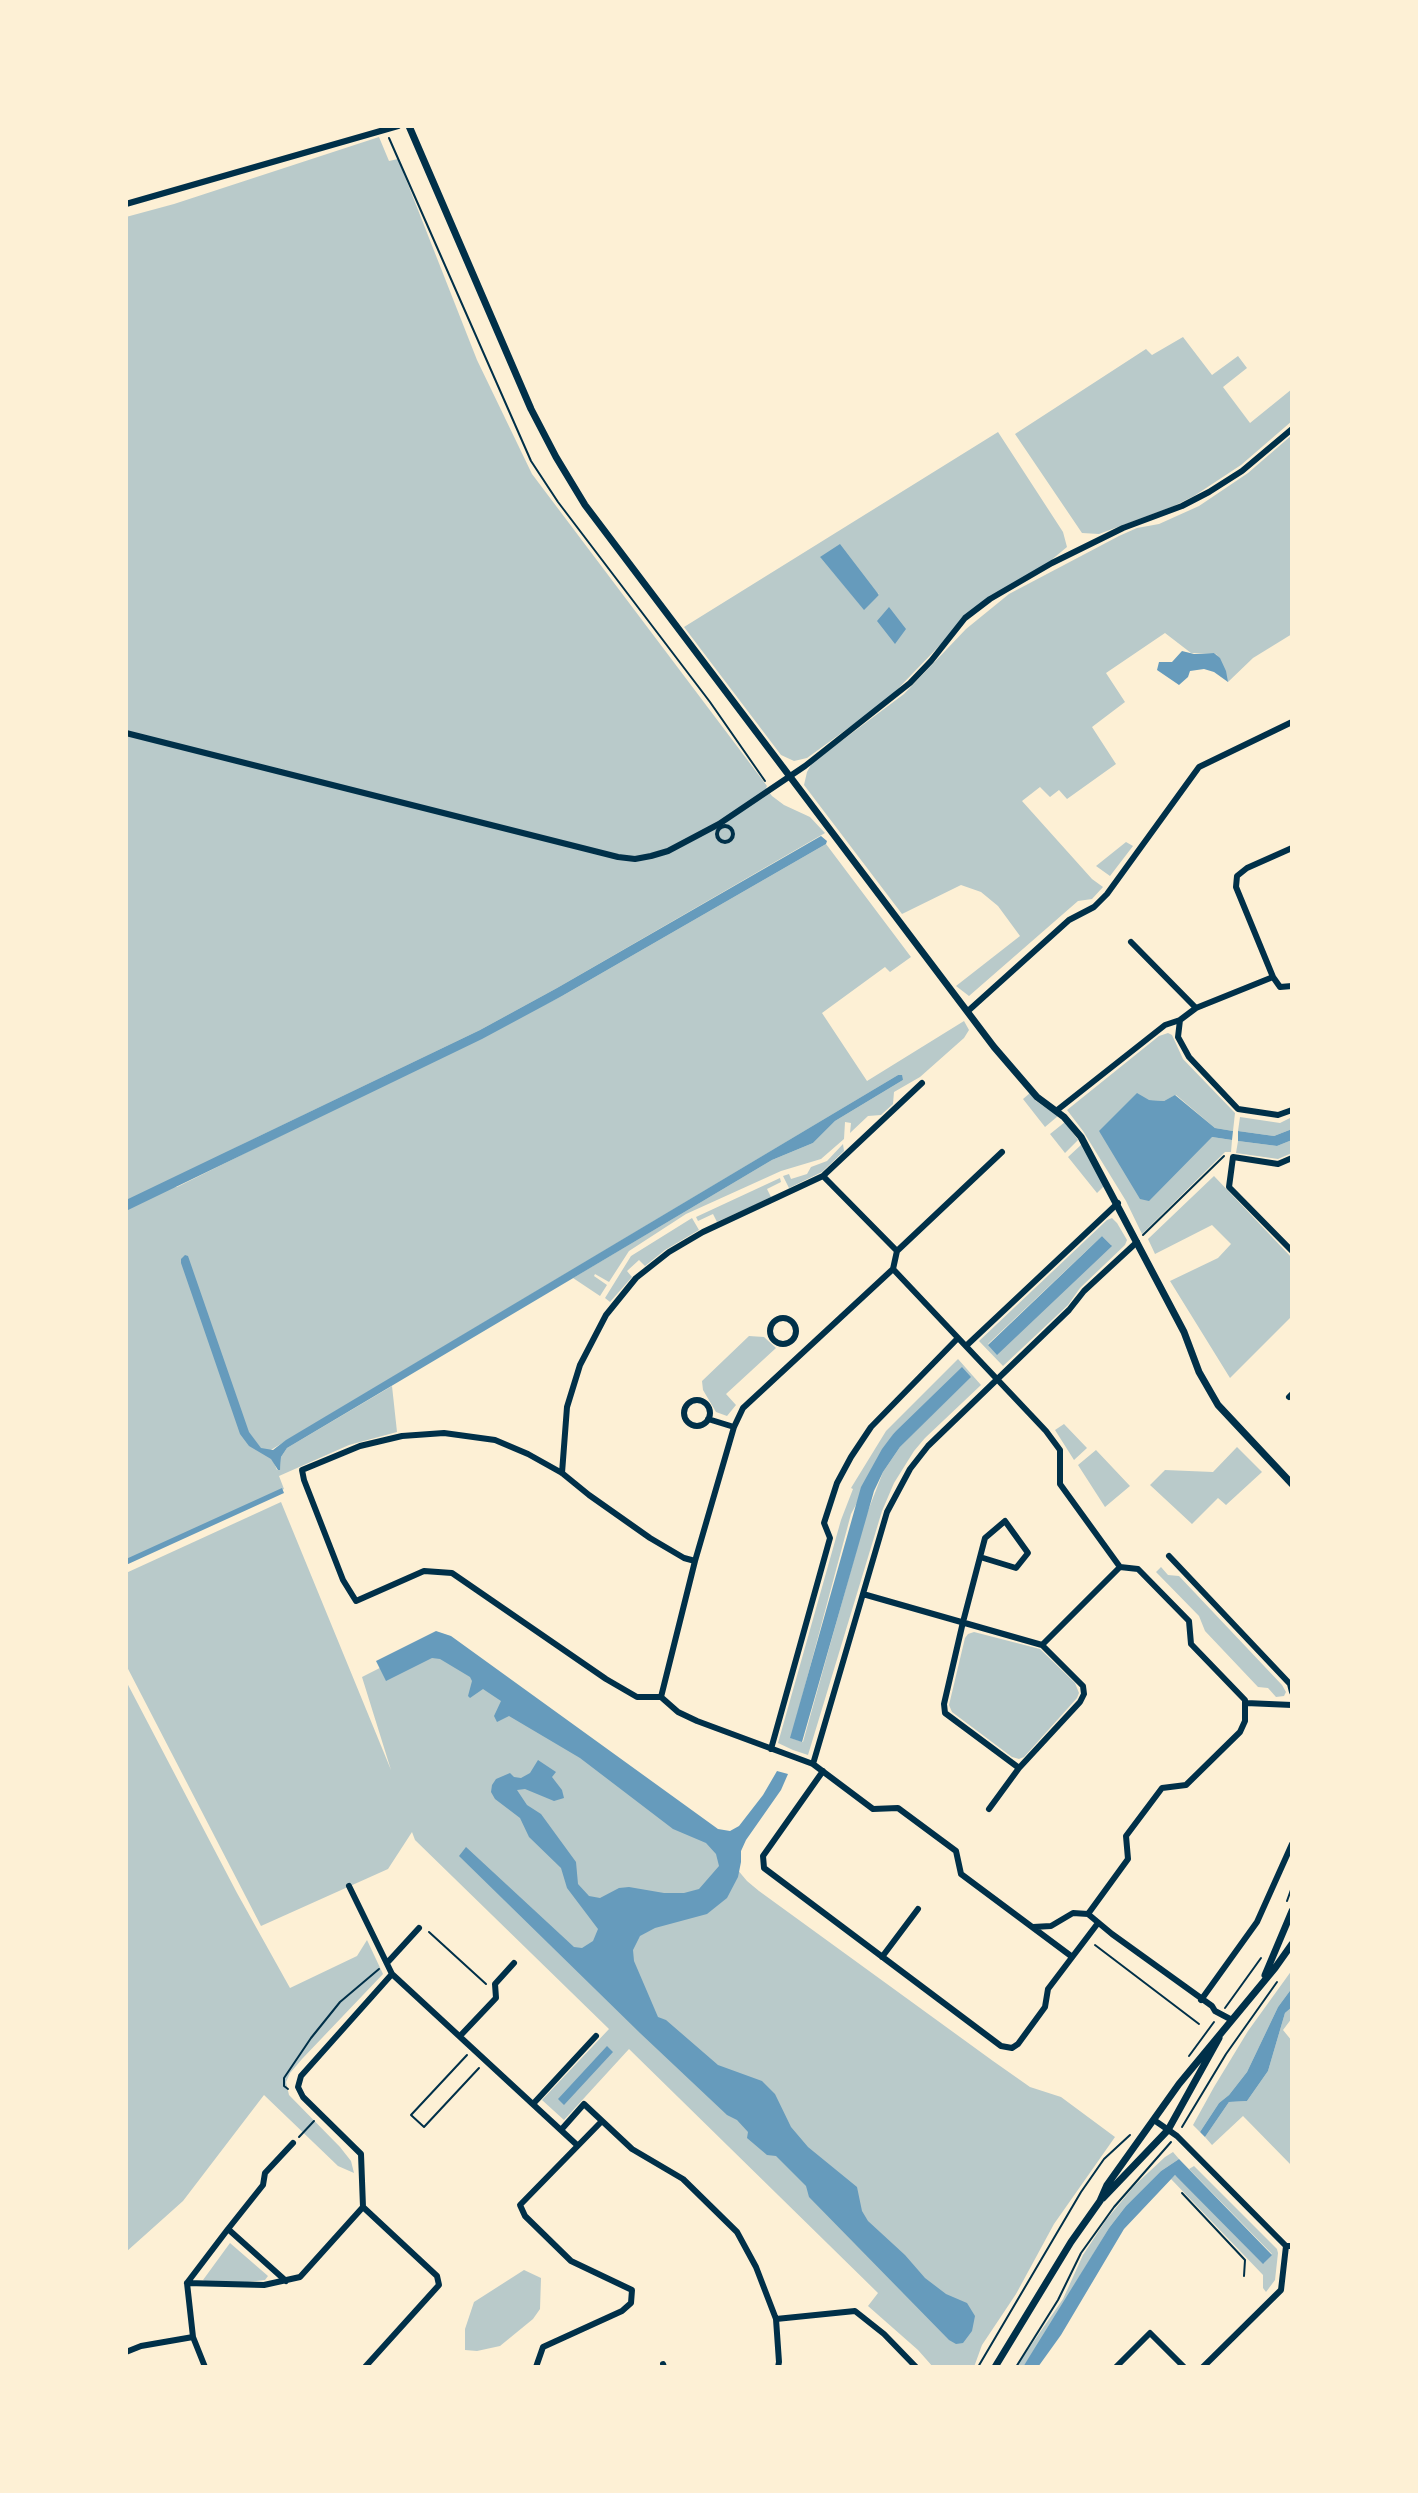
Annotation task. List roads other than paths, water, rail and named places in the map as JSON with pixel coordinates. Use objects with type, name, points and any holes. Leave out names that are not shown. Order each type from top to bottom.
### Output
[{"type":"street","points":[[126,204],[398,126]]},
{"type":"street","points":[[409,126],[531,409],[585,505],[994,1047],[1037,1097],[1056,1111],[1081,1137],[1184,1332],[1199,1372],[1218,1405],[1292,1484]]},
{"type":"street","points":[[126,733],[618,857],[635,859],[668,851],[740,812],[883,707],[931,661],[965,618],[990,599],[1123,528],[1182,506],[1209,492],[1242,471],[1292,429]]},
{"type":"street","points":[[968,1011],[1069,920],[1094,907],[1107,894],[1199,767],[1292,722]]},
{"type":"street","points":[[726,825],[733,830],[729,841],[720,841],[718,837],[721,826],[726,825]]},
{"type":"street","points":[[1292,848],[1247,868],[1237,876],[1236,887],[1273,977],[1280,987],[1292,986]]},
{"type":"street","points":[[1131,942],[1196,1008]]},
{"type":"street","points":[[1056,1111],[1165,1025],[1180,1020],[1196,1008],[1273,977]]},
{"type":"street","points":[[1180,1020],[1178,1037],[1189,1057],[1238,1109],[1278,1115],[1292,1110]]},
{"type":"street","points":[[562,1473],[567,1407],[580,1365],[606,1315],[630,1285],[652,1264],[703,1232],[823,1176],[922,1083]]},
{"type":"street","points":[[661,1697],[695,1561],[734,1427],[743,1408],[893,1269],[897,1251],[1002,1152]]},
{"type":"street","points":[[1292,1158],[1278,1164],[1233,1157],[1229,1187],[1292,1251]]},
{"type":"street","points":[[823,1176],[897,1251]]},
{"type":"street","points":[[966,1346],[1118,1203]]},
{"type":"street","points":[[813,1764],[887,1512],[904,1478],[928,1446],[1137,1242]]},
{"type":"street","points":[[893,1269],[1046,1431],[1060,1450],[1060,1484],[1120,1567],[1138,1569],[1189,1621],[1191,1644],[1246,1703],[1292,1705]]},
{"type":"street","points":[[783,1318],[792,1322],[796,1331],[792,1340],[783,1344],[774,1340],[770,1331],[774,1321],[783,1318]]},
{"type":"street","points":[[771,1749],[830,1538],[824,1523],[837,1483],[871,1427],[958,1338]]},
{"type":"street","points":[[792,1340],[804,1351]]},
{"type":"street","points":[[693,1401],[701,1401],[709,1408],[708,1419],[700,1426],[692,1425],[685,1418],[685,1409],[693,1401]]},
{"type":"street","points":[[708,1419],[734,1427]]},
{"type":"street","points":[[695,1561],[684,1558],[628,1523],[562,1473],[495,1440],[444,1433],[402,1436],[360,1446],[302,1470],[343,1580],[356,1601],[424,1571],[452,1573],[478,1588],[569,1656],[637,1697],[661,1697],[678,1712],[813,1764],[873,1809],[898,1808],[956,1851],[961,1874],[1071,1956]]},
{"type":"street","points":[[980,1557],[1016,1568],[1028,1553],[1005,1521],[985,1538],[980,1557],[963,1622],[944,1704],[945,1713],[1019,1768]]},
{"type":"street","points":[[1169,1556],[1290,1684],[1292,1692]]},
{"type":"street","points":[[1042,1645],[1120,1567]]},
{"type":"street","points":[[863,1594],[1042,1645],[1078,1680],[1084,1694],[1080,1702],[1019,1768],[989,1809]]},
{"type":"street","points":[[1088,1914],[1128,1859],[1126,1836],[1162,1788],[1186,1785],[1240,1732],[1245,1721],[1246,1703]]},
{"type":"street","points":[[823,1771],[763,1856],[764,1868],[1001,2046],[1009,2048],[1018,2044],[1045,2007],[1048,1989],[1098,1923]]},
{"type":"street","points":[[1201,2000],[1257,1922],[1292,1844]]},
{"type":"street","points":[[349,1886],[392,1974],[577,2145]]},
{"type":"street","points":[[882,1957],[918,1909]]},
{"type":"street","points":[[1257,1989],[1292,1911]]},
{"type":"street","points":[[1030,1926],[1041,1928],[1073,1913],[1088,1914],[1232,2020]]},
{"type":"street","points":[[387,1963],[419,1928]]},
{"type":"street","points":[[1100,2201],[1107,2185],[1179,2084],[1292,1944]]},
{"type":"street","points":[[460,2036],[496,1998],[495,1984],[514,1963]]},
{"type":"street","points":[[187,2283],[264,2285],[300,2277],[363,2207],[361,2154],[303,2097],[298,2087],[301,2076],[392,1974]]},
{"type":"street","points":[[995,2367],[1071,2242],[1100,2201],[1168,2130],[1222,2032]]},
{"type":"street","points":[[533,2104],[596,2036]]},
{"type":"street","points":[[561,2130],[584,2104],[632,2149],[683,2179],[737,2232],[756,2267],[776,2319],[778,2367]]},
{"type":"street","points":[[1154,2120],[1177,2136],[1289,2246],[1281,2290],[1203,2367]]},
{"type":"street","points":[[536,2367],[543,2347],[622,2311],[631,2303],[632,2290],[571,2261],[525,2216],[520,2205],[602,2121]]},
{"type":"street","points":[[205,2367],[193,2337],[187,2283],[263,2185],[265,2173],[293,2143]]},
{"type":"street","points":[[363,2207],[437,2276],[439,2285],[365,2367]]},
{"type":"street","points":[[228,2229],[286,2281]]},
{"type":"street","points":[[776,2319],[855,2311],[884,2334],[916,2367]]},
{"type":"street","points":[[1116,2367],[1150,2333],[1184,2367]]},
{"type":"street","points":[[126,2352],[141,2346],[193,2337]]},
{"type":"water","points":[[840,544],[879,595],[864,610],[820,557]]},
{"type":"water","points":[[889,607],[906,629],[895,644],[877,621]]},
{"type":"water","points":[[1182,651],[1214,653],[1220,658],[1228,682],[1204,669],[1190,671],[1179,685],[1157,670],[1159,662],[1172,662]]},
{"type":"water","points":[[821,836],[827,841],[826,844],[562,996],[482,1039],[126,1211],[126,1200],[480,1030]]},
{"type":"water","points":[[902,1075],[903,1080],[835,1121],[813,1143],[772,1160],[287,1448],[281,1457],[280,1470],[271,1459],[249,1446],[240,1434],[181,1263],[185,1255],[188,1256],[249,1432],[261,1448],[273,1450]]},
{"type":"water","points":[[1137,1093],[1149,1100],[1164,1101],[1175,1095],[1215,1128],[1233,1131],[1232,1140],[1212,1137],[1149,1201],[1140,1199],[1099,1131]]},
{"type":"water","points":[[1292,1129],[1292,1140],[1277,1146],[1238,1141],[1238,1131],[1274,1136]]},
{"type":"water","points":[[1102,1236],[1112,1246],[997,1355],[988,1345]]},
{"type":"water","points":[[962,1367],[971,1377],[900,1447],[874,1491],[802,1742],[790,1738],[861,1487],[894,1433]]},
{"type":"water","points":[[282,1488],[284,1493],[126,1565],[126,1559]]},
{"type":"water","points":[[436,1631],[451,1636],[718,1829],[730,1831],[739,1826],[777,1771],[788,1774],[781,1790],[746,1840],[741,1851],[738,1877],[727,1898],[707,1914],[655,1928],[640,1936],[633,1950],[634,1961],[658,2017],[666,2020],[718,2065],[762,2081],[775,2094],[791,2127],[808,2147],[857,2187],[862,2211],[868,2221],[925,2278],[946,2294],[967,2303],[975,2316],[972,2331],[963,2343],[956,2344],[949,2340],[809,2197],[806,2186],[776,2156],[767,2155],[747,2138],[748,2132],[737,2120],[727,2115],[640,2033],[459,1856],[466,1847],[574,1947],[582,1948],[593,1941],[598,1929],[567,1888],[561,1868],[529,1837],[520,1818],[495,1799],[491,1792],[496,1779],[510,1773],[521,1778],[530,1773],[538,1760],[556,1772],[552,1777],[564,1798],[554,1801],[525,1789],[517,1790],[527,1805],[541,1814],[576,1862],[578,1884],[589,1896],[600,1898],[619,1888],[629,1887],[684,1893],[699,1889],[719,1866],[716,1854],[706,1843],[673,1829],[580,1758],[509,1716],[497,1722],[494,1716],[501,1701],[483,1689],[470,1698],[470,1677],[440,1659],[432,1658],[386,1681],[376,1661]]},
{"type":"water","points":[[1292,1988],[1292,2007],[1285,2013],[1268,2071],[1247,2101],[1229,2102],[1205,2137],[1200,2132],[1219,2103],[1247,2072],[1278,2007]]},
{"type":"water","points":[[607,2046],[613,2052],[564,2105],[558,2099]]},
{"type":"water","points":[[1179,2159],[1272,2255],[1263,2264],[1175,2175],[1124,2229],[1061,2335],[1038,2367],[1023,2367],[1109,2228],[1161,2171]]}]
